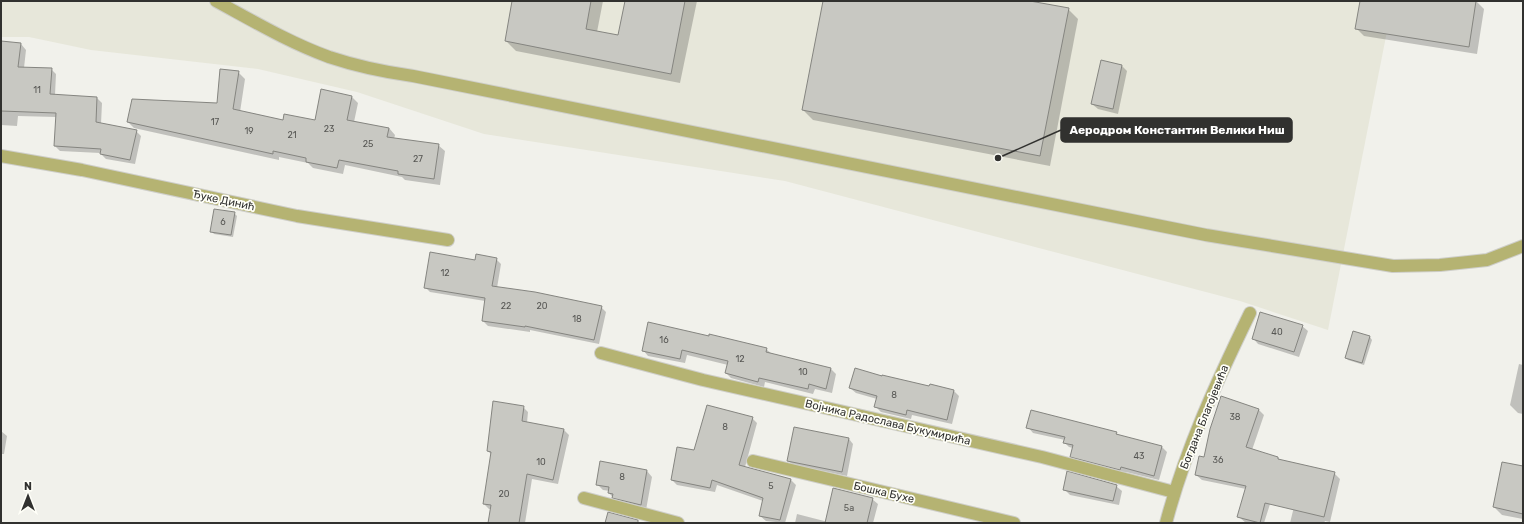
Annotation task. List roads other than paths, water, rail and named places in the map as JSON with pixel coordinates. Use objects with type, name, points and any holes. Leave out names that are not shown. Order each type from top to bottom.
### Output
[{"type":"street","points":[[216,1],[288,40],[329,56],[372,70],[413,76],[1206,235],[1393,266],[1440,265],[1487,260],[1523,246]]},
{"type":"street","name":"Ђуке Динић","points":[[1,156],[82,170],[297,216],[448,240]]},
{"type":"street","name":"Богдана Благојевића","points":[[1166,523],[1174,492],[1217,381],[1250,313]]},
{"type":"street","name":"Војника Радослава Букумирића","points":[[601,353],[703,380],[1042,457],[1174,492]]},
{"type":"street","name":"Бошка Бухе","points":[[753,461],[1014,523]]},
{"type":"street","points":[[584,498],[678,523]]},
{"type":"place","name":"Аеродром Константин Велики Ниш","points":[[998,158]]}]
